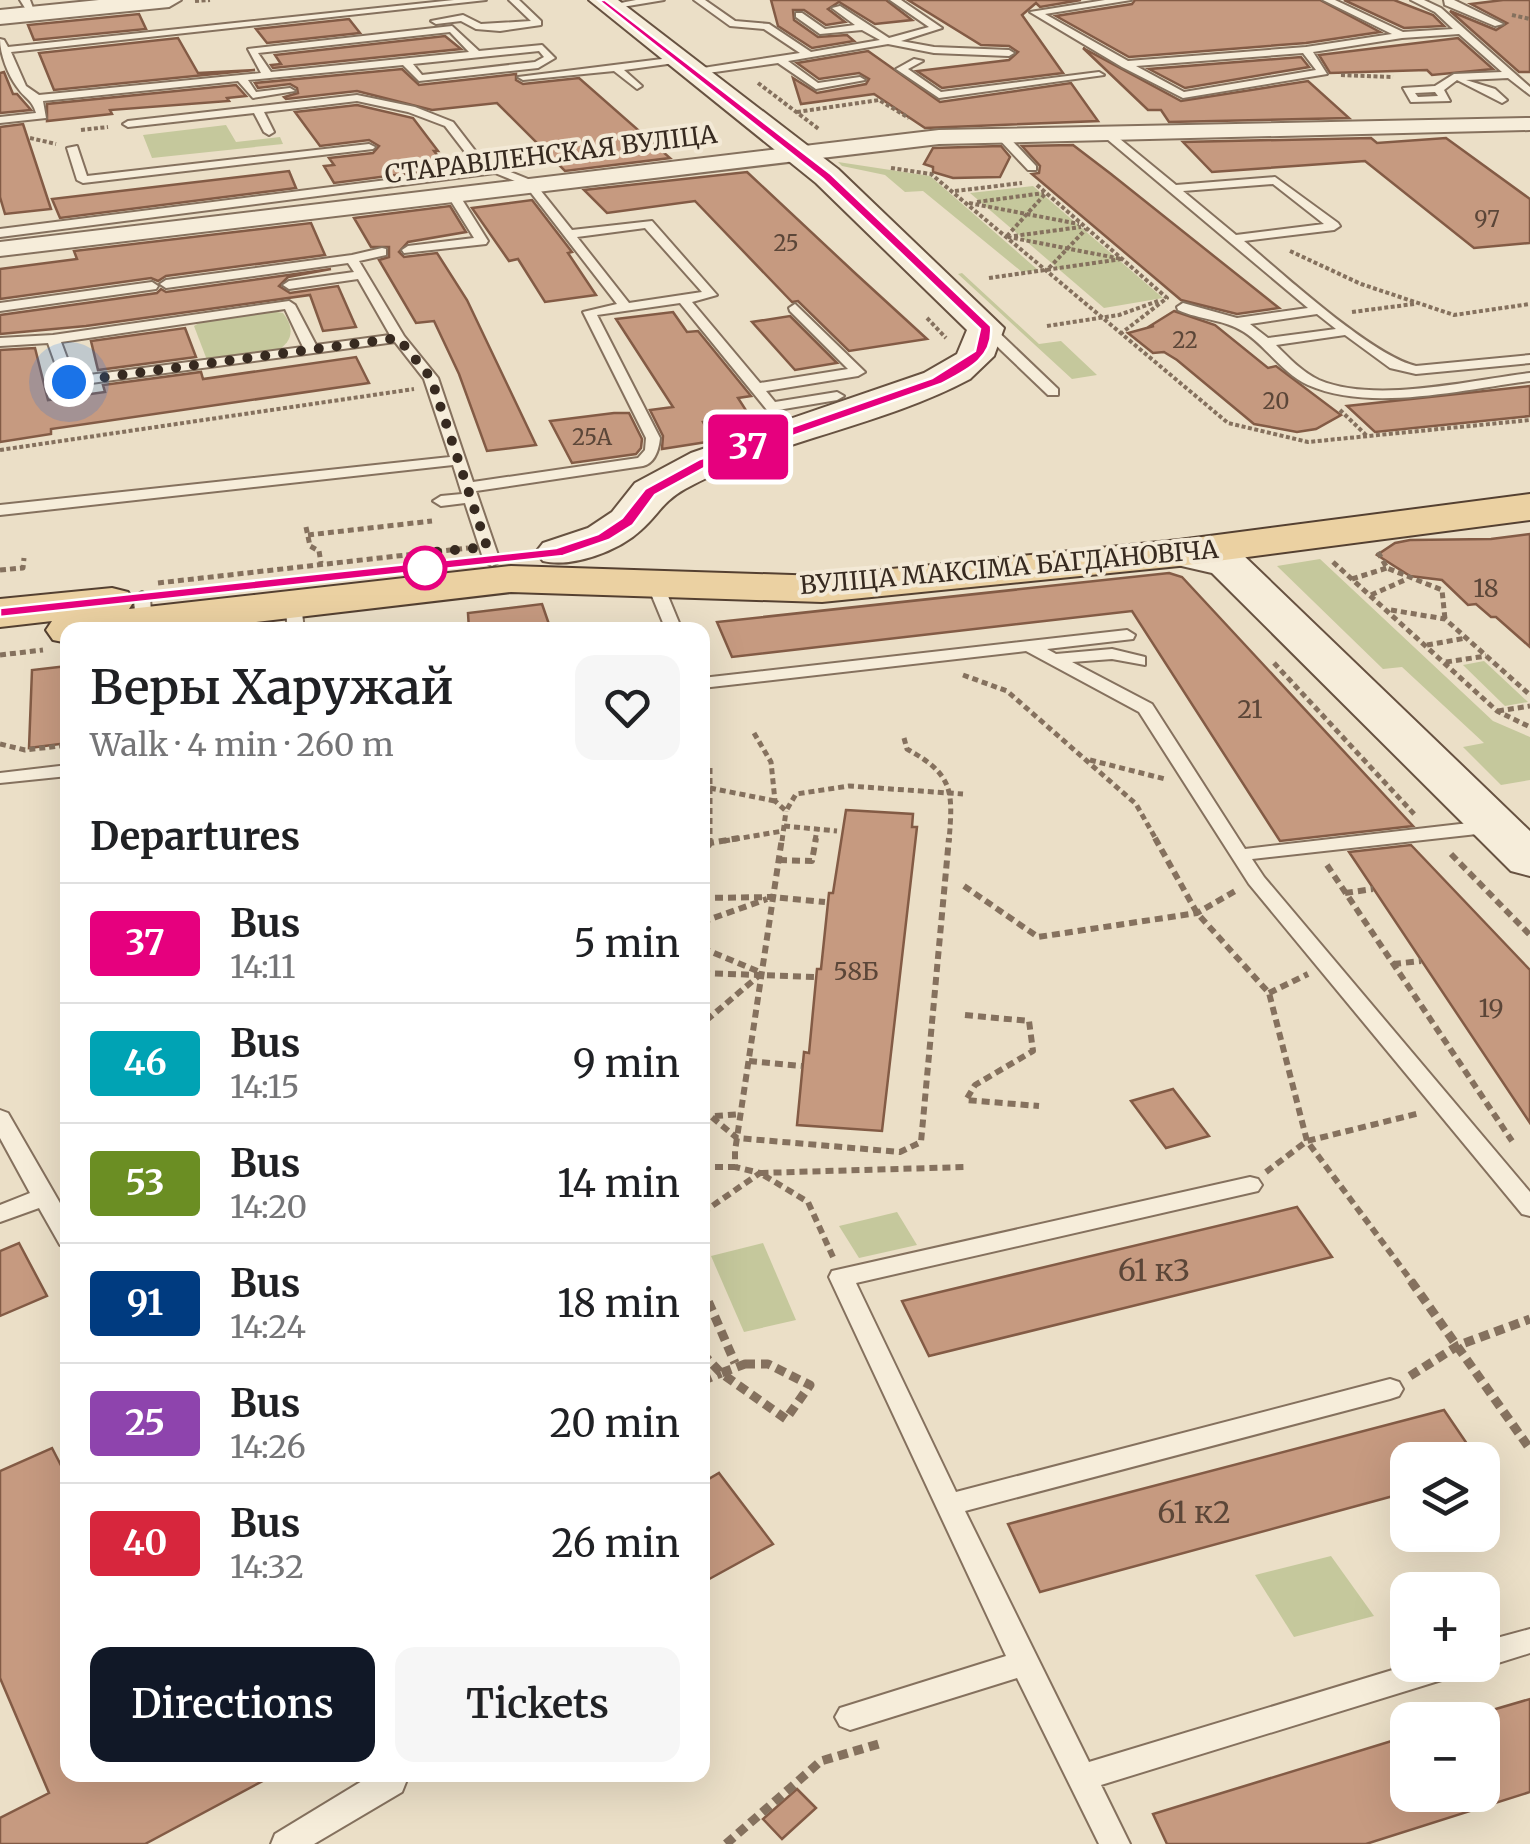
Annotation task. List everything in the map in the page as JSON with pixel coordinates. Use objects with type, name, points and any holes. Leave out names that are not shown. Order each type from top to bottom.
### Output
[{"type":"main road","points":[[606,3],[798,152],[981,352],[964,367],[937,381],[705,462],[650,492],[627,522],[647,584]]},
{"type":"main road","name":"ВУЛІЦА МАКСІМА БАГДАНОВІЧА","points":[[0,613],[143,616],[510,579],[822,589],[1179,553],[1530,507]]},
{"type":"main road","name":"ВУЛІЦА МАКСІМА БАГДАНОВІЧА","points":[[119,622],[490,554],[558,552],[604,537],[627,522]]},
{"type":"main road","points":[[1254,544],[1247,560],[1254,571],[1357,676],[1387,716]]},
{"type":"main road","points":[[1179,553],[1228,564],[1513,843]]},
{"type":"main road","name":"ВУЛІЦА МАКСІМА БАГДАНОВІЧА","points":[[0,638],[60,636]]},
{"type":"street","points":[[0,17],[29,7],[169,0]]},
{"type":"street","name":"СТАРАВІЛЕНСКАЯ ВУЛІЦА","points":[[0,249],[254,196],[452,193],[798,152],[1000,134],[1530,124]]},
{"type":"lane","points":[[381,0],[390,10]]},
{"type":"lane","points":[[406,62],[419,78],[538,66],[550,58],[542,48],[37,98],[16,88],[3,49],[481,0]]},
{"type":"lane","points":[[404,8],[421,22],[462,18],[479,27],[538,24],[514,0]]},
{"type":"lane","points":[[606,3],[659,0]]},
{"type":"lane","points":[[699,0],[734,24],[766,26],[809,55]]},
{"type":"lane","points":[[479,81],[616,68],[831,56],[936,28],[895,0]]},
{"type":"lane","points":[[1126,0],[1035,12],[1182,95],[1322,72],[1306,50]]},
{"type":"lane","points":[[1328,0],[1402,35]]},
{"type":"lane","points":[[1416,0],[1438,10],[1530,92]]},
{"type":"lane","points":[[1449,0],[1462,12],[1498,24]]},
{"type":"lane","points":[[836,8],[888,41],[934,50],[1008,53]]},
{"type":"lane","points":[[799,15],[823,32],[864,27]]},
{"type":"lane","points":[[268,76],[251,51],[452,29],[477,55]]},
{"type":"lane","points":[[1126,64],[1306,50],[1402,35],[1460,32]]},
{"type":"lane","points":[[865,48],[882,55]]},
{"type":"lane","points":[[900,58],[992,61]]},
{"type":"lane","points":[[779,59],[816,86],[860,80]]},
{"type":"lane","points":[[918,60],[901,70],[938,95],[946,111]]},
{"type":"lane","points":[[616,68],[636,86]]},
{"type":"lane","points":[[938,95],[1099,75]]},
{"type":"lane","points":[[1438,89],[1451,79],[1510,75]]},
{"type":"lane","points":[[241,78],[253,95],[290,91]]},
{"type":"lane","points":[[1451,79],[1491,91],[1502,100]]},
{"type":"lane","points":[[1034,100],[1038,83]]},
{"type":"lane","points":[[0,120],[42,116],[37,98]]},
{"type":"lane","points":[[128,124],[357,98],[411,109],[449,124],[478,163],[530,183],[626,307]]},
{"type":"lane","points":[[258,110],[269,132]]},
{"type":"lane","points":[[1104,132],[1323,312],[1395,365],[1416,370],[1530,359]]},
{"type":"lane","points":[[1000,134],[1032,175]]},
{"type":"lane","points":[[72,148],[83,180],[369,148]]},
{"type":"lane","points":[[236,162],[254,196]]},
{"type":"lane","points":[[0,233],[254,196],[498,170]]},
{"type":"lane","points":[[1170,189],[1275,180],[1334,226],[1233,239]]},
{"type":"lane","points":[[408,250],[482,241],[452,193]]},
{"type":"lane","points":[[440,501],[643,462],[652,450],[653,438],[589,312],[711,295],[648,224],[569,234]]},
{"type":"lane","points":[[0,307],[382,252]]},
{"type":"lane","points":[[352,259],[398,338],[434,386],[490,554]]},
{"type":"lane","points":[[280,269],[289,285],[289,305],[311,350]]},
{"type":"lane","points":[[289,285],[362,275]]},
{"type":"lane","points":[[683,299],[772,407],[837,396]]},
{"type":"lane","points":[[0,342],[52,339],[289,305]]},
{"type":"lane","points":[[1184,307],[1200,317],[1237,322],[1323,312]]},
{"type":"lane","points":[[756,388],[858,372],[795,308]]},
{"type":"lane","points":[[1237,322],[1312,382],[1349,392],[1380,393],[1530,377]]},
{"type":"lane","points":[[1262,343],[1348,331]]},
{"type":"lane","points":[[52,339],[69,382],[398,338]]},
{"type":"lane","points":[[972,338],[1053,392]]},
{"type":"lane","points":[[0,510],[459,460]]},
{"type":"lane","points":[[647,584],[669,622]]},
{"type":"lane","points":[[710,682],[1128,636]]},
{"type":"lane","points":[[1030,647],[1146,708],[1256,880],[1530,1208]]},
{"type":"lane","points":[[1054,659],[1112,654],[1139,661]]},
{"type":"lane","points":[[0,778],[60,771]]},
{"type":"lane","points":[[1239,855],[1432,835],[1513,843]]},
{"type":"lane","points":[[0,1118],[60,1226]]},
{"type":"lane","points":[[1115,1844],[1024,1663],[841,1276],[1250,1185]]},
{"type":"lane","points":[[0,1214],[43,1197]]},
{"type":"lane","points":[[951,1504],[1390,1389]]},
{"type":"lane","points":[[1500,1650],[1530,1641]]},
{"type":"lane","points":[[850,1717],[1024,1663]]},
{"type":"lane","points":[[1080,1778],[1395,1682]]},
{"type":"lane","points":[[286,1844],[391,1782]]},
{"type":"path","points":[[796,112],[880,100],[919,124]]},
{"type":"path","points":[[789,106],[825,108]]},
{"type":"path","points":[[20,136],[72,148]]},
{"type":"path","points":[[885,167],[931,174],[954,191],[1228,423],[1308,442],[1530,420]]},
{"type":"path","points":[[954,191],[1032,175],[1046,176]]},
{"type":"path","points":[[1032,175],[1082,226],[1167,298]]},
{"type":"path","points":[[967,203],[1046,193]]},
{"type":"path","points":[[1006,237],[1046,193]]},
{"type":"path","points":[[967,203],[1082,226]]},
{"type":"path","points":[[1006,237],[1082,226]]},
{"type":"path","points":[[1047,270],[1082,226]]},
{"type":"path","points":[[1255,236],[1361,284],[1454,316],[1530,304]]},
{"type":"path","points":[[1006,237],[1122,260]]},
{"type":"path","points":[[989,278],[1122,260]]},
{"type":"path","points":[[1047,326],[1101,318],[1167,298]]},
{"type":"path","points":[[1120,334],[1167,298]]},
{"type":"path","points":[[1323,312],[1418,304]]},
{"type":"path","points":[[918,310],[972,338]]},
{"type":"path","points":[[0,450],[434,386]]},
{"type":"path","points":[[321,562],[307,532],[436,520]]},
{"type":"path","points":[[1377,550],[1387,568],[1442,590],[1446,620]]},
{"type":"path","points":[[321,562],[490,554]]},
{"type":"path","points":[[1324,554],[1497,711],[1530,727]]},
{"type":"path","points":[[0,570],[24,568],[24,558]]},
{"type":"path","points":[[299,600],[321,562]]},
{"type":"path","points":[[1352,580],[1387,568]]},
{"type":"path","points":[[1371,595],[1408,579]]},
{"type":"path","points":[[1386,609],[1446,620],[1530,695]]},
{"type":"path","points":[[0,655],[60,637]]},
{"type":"path","points":[[1426,645],[1466,638]]},
{"type":"path","points":[[1266,654],[1530,935]]},
{"type":"path","points":[[1445,662],[1486,656]]},
{"type":"path","points":[[920,660],[1008,691],[1136,804],[1196,914],[1269,993],[1307,1141],[1459,1345],[1530,1449]]},
{"type":"path","points":[[1497,711],[1530,706]]},
{"type":"path","points":[[754,733],[771,762],[775,801]]},
{"type":"path","points":[[710,1118],[737,1138],[900,1152],[921,1142],[953,794],[932,762],[906,749],[904,738]]},
{"type":"path","points":[[0,744],[25,750],[60,746]]},
{"type":"path","points":[[1084,758],[1195,787]]},
{"type":"path","points":[[710,768],[710,788],[775,801],[786,811]]},
{"type":"path","points":[[735,1168],[783,828],[786,811],[796,794],[848,786],[963,794]]},
{"type":"path","points":[[710,843],[783,828],[838,831]]},
{"type":"path","points":[[778,860],[812,861],[817,829]]},
{"type":"path","points":[[1315,847],[1519,1151]]},
{"type":"path","points":[[964,886],[1038,937],[1196,914],[1233,892]]},
{"type":"path","points":[[1345,893],[1373,889]]},
{"type":"path","points":[[710,898],[825,902]]},
{"type":"path","points":[[710,919],[773,898]]},
{"type":"path","points":[[710,951],[762,973]]},
{"type":"path","points":[[1393,964],[1422,961]]},
{"type":"path","points":[[710,972],[816,977]]},
{"type":"path","points":[[710,1017],[762,973]]},
{"type":"path","points":[[1269,993],[1307,974]]},
{"type":"path","points":[[965,1016],[1029,1021],[1034,1050],[975,1085],[966,1100],[1040,1106]]},
{"type":"path","points":[[749,1061],[802,1066]]},
{"type":"path","points":[[1250,1185],[1307,1141],[1422,1113]]},
{"type":"path","points":[[710,1116],[741,1114]]},
{"type":"path","points":[[710,1167],[760,1174],[967,1167]]},
{"type":"path","points":[[710,1207],[760,1174]]},
{"type":"path","points":[[760,1174],[808,1202],[841,1276]]},
{"type":"path","points":[[710,1305],[735,1363]]},
{"type":"path","points":[[1390,1389],[1459,1345],[1530,1319]]},
{"type":"path","points":[[710,1362],[720,1373],[734,1389],[786,1419],[810,1385],[780,1366],[735,1363],[720,1373],[710,1377]]},
{"type":"path","points":[[726,1844],[821,1761],[882,1743]]},
{"type":"green space","points":[[226,125],[236,142],[280,137],[283,144],[152,158],[143,135]]},
{"type":"green space","points":[[838,162],[930,176],[1038,270],[1022,272],[923,191],[905,192],[885,175]]},
{"type":"green space","points":[[1033,186],[1163,298],[1104,308],[970,193]]},
{"type":"green space","points":[[962,273],[1039,344],[1061,341],[1097,375],[1072,379],[958,274]]},
{"type":"green space","points":[[271,311],[283,313],[289,324],[289,339],[282,347],[207,360],[194,326],[204,320]]},
{"type":"green space","points":[[1320,559],[1493,721],[1530,737],[1530,780],[1501,785],[1463,747],[1484,743],[1402,667],[1383,669],[1277,566]]},
{"type":"green space","points":[[1484,661],[1528,702],[1505,706],[1463,665]]},
{"type":"green space","points":[[897,1212],[917,1245],[859,1258],[839,1226]]},
{"type":"green space","points":[[763,1243],[796,1320],[744,1332],[711,1256]]},
{"type":"green space","points":[[1331,1556],[1374,1616],[1294,1637],[1255,1575]]},
{"type":"building","points":[[771,0],[886,0],[912,20],[875,24],[839,2],[828,9],[845,22],[826,25],[804,10],[793,10],[794,20],[818,37],[847,35],[854,41],[812,48],[778,26]]},
{"type":"building","points":[[908,0],[1081,0],[1040,7],[1036,3],[1022,15],[1063,73],[942,88],[917,71],[1009,60],[1018,52],[1009,46],[981,45]]},
{"type":"building","points":[[1135,0],[1320,0],[1380,32],[1306,43],[1129,57],[1056,16],[1132,4]]},
{"type":"building","points":[[1344,0],[1394,0],[1433,15],[1444,26],[1404,28]]},
{"type":"building","points":[[1530,0],[1530,72],[1519,72],[1450,11],[1496,30],[1507,23],[1471,4]]},
{"type":"building","points":[[139,14],[146,29],[34,40],[28,25]]},
{"type":"building","points":[[349,19],[360,33],[267,43],[256,29]]},
{"type":"building","points":[[445,36],[461,49],[273,68],[271,65],[281,64],[275,55]]},
{"type":"building","points":[[178,38],[198,73],[255,70],[54,90],[39,53]]},
{"type":"building","points":[[1458,38],[1493,69],[1432,75],[1427,70],[1330,73],[1319,55]]},
{"type":"building","points":[[1083,48],[1181,101],[1308,81],[1349,118],[1169,122],[1161,110],[1148,110]]},
{"type":"building","points":[[868,51],[940,102],[1071,83],[1098,121],[925,128],[874,94],[801,104],[793,78],[817,93],[866,84],[869,79],[859,73],[819,79],[797,63]]},
{"type":"building","points":[[1301,57],[1309,67],[1185,88],[1149,69]]},
{"type":"building","points":[[402,69],[419,85],[516,74],[516,80],[523,84],[579,78],[670,158],[565,171],[497,103],[432,110],[357,91],[286,99],[298,93],[297,88],[290,84],[258,88],[255,83]]},
{"type":"building","points":[[4,72],[13,94],[31,110],[0,113],[0,73]]},
{"type":"building","points":[[236,85],[246,96],[227,98],[229,101],[110,110],[112,114],[47,121],[47,104]]},
{"type":"building","points":[[357,105],[413,118],[438,151],[434,151],[440,159],[435,160],[442,169],[334,183],[324,166],[334,165],[329,158],[373,153],[379,146],[369,140],[320,146],[295,112]]},
{"type":"building","points":[[23,124],[51,209],[5,214],[0,197],[0,127]]},
{"type":"building","points":[[1371,138],[1377,143],[1446,138],[1530,199],[1530,243],[1474,248],[1365,161],[1212,172],[1183,142]]},
{"type":"building","points":[[1073,145],[1279,308],[1237,314],[1181,300],[1032,174],[1039,173],[1040,166],[1022,146]]},
{"type":"building","points":[[1001,146],[1010,157],[1000,177],[953,178],[933,172],[933,167],[924,164],[933,148]]},
{"type":"building","points":[[289,171],[296,188],[60,218],[52,199]]},
{"type":"building","points":[[747,172],[927,339],[849,351],[798,301],[792,302],[695,201],[607,213],[584,190]]},
{"type":"building","points":[[532,200],[572,252],[568,253],[596,295],[545,302],[518,259],[509,261],[472,208]]},
{"type":"building","points":[[450,206],[466,232],[408,242],[399,252],[404,257],[437,253],[467,300],[536,445],[487,451],[459,374],[434,321],[416,323],[379,260],[389,257],[389,247],[371,247],[354,218]]},
{"type":"building","points":[[311,223],[325,255],[166,276],[158,281],[151,278],[0,299],[0,269],[77,259],[74,251]]},
{"type":"building","points":[[331,269],[288,277],[279,286],[290,293],[338,286],[356,327],[323,331],[310,295],[0,334],[0,315],[157,293],[161,289],[166,292]]},
{"type":"building","points":[[1174,311],[1215,325],[1268,368],[1276,366],[1341,415],[1316,429],[1297,432],[1254,424],[1177,360],[1164,352],[1153,353],[1128,333],[1154,326],[1150,326]]},
{"type":"building","points":[[673,312],[687,332],[698,331],[751,396],[738,398],[749,415],[703,422],[713,441],[662,449],[663,436],[650,410],[673,407],[616,319]]},
{"type":"building","points":[[790,316],[837,363],[795,370],[752,322]]},
{"type":"building","points":[[185,328],[196,357],[98,370],[91,341]]},
{"type":"building","points":[[35,348],[48,400],[105,392],[103,385],[201,372],[203,379],[356,357],[369,383],[51,429],[51,434],[0,442],[0,350]]},
{"type":"building","points":[[1530,386],[1530,416],[1375,432],[1347,406]]},
{"type":"building","points":[[629,413],[642,439],[636,454],[572,463],[550,421]]},
{"type":"building","points":[[1530,534],[1530,647],[1496,617],[1476,604],[1468,605],[1442,580],[1410,576],[1377,555],[1395,543],[1410,540],[1491,539]]},
{"type":"building","points":[[1169,573],[1182,577],[1413,826],[1280,841],[1132,611],[732,657],[717,622]]},
{"type":"building","points":[[542,604],[548,622],[469,622],[468,613]]},
{"type":"building","points":[[60,667],[60,744],[29,748],[32,670]]},
{"type":"building","points":[[846,810],[913,814],[912,827],[917,827],[882,1131],[797,1125],[804,1052],[809,1053],[817,969],[821,969],[829,893],[833,893]]},
{"type":"building","points":[[1411,845],[1530,970],[1530,1123],[1349,852]]},
{"type":"building","points":[[1173,1089],[1209,1136],[1166,1148],[1131,1101]]},
{"type":"building","points":[[1297,1207],[1332,1257],[929,1356],[902,1301]]},
{"type":"building","points":[[19,1243],[47,1296],[0,1316],[0,1251]]},
{"type":"building","points":[[1444,1410],[1466,1442],[1390,1442],[1390,1497],[1040,1592],[1008,1524]]},
{"type":"building","points":[[52,1448],[60,1464],[60,1782],[261,1782],[145,1844],[0,1844],[0,1818],[49,1793],[0,1678],[0,1471]]},
{"type":"building","points":[[719,1473],[773,1544],[710,1579],[710,1478]]},
{"type":"building","points":[[1530,1699],[1530,1792],[1500,1802],[1500,1708]]},
{"type":"building","points":[[1390,1742],[1390,1812],[1467,1812],[1366,1844],[1167,1844],[1153,1814]]},
{"type":"building","points":[[797,1789],[816,1808],[782,1839],[763,1819]]},
{"type":"bus line","name":"37","points":[[0,613],[492,561],[582,546],[627,522],[661,484],[705,462],[937,381],[964,367],[981,352],[986,328],[827,176],[602,0]]},
{"type":"route","points":[[69,382],[398,338],[431,378],[487,547],[424,553],[425,568]]}]
